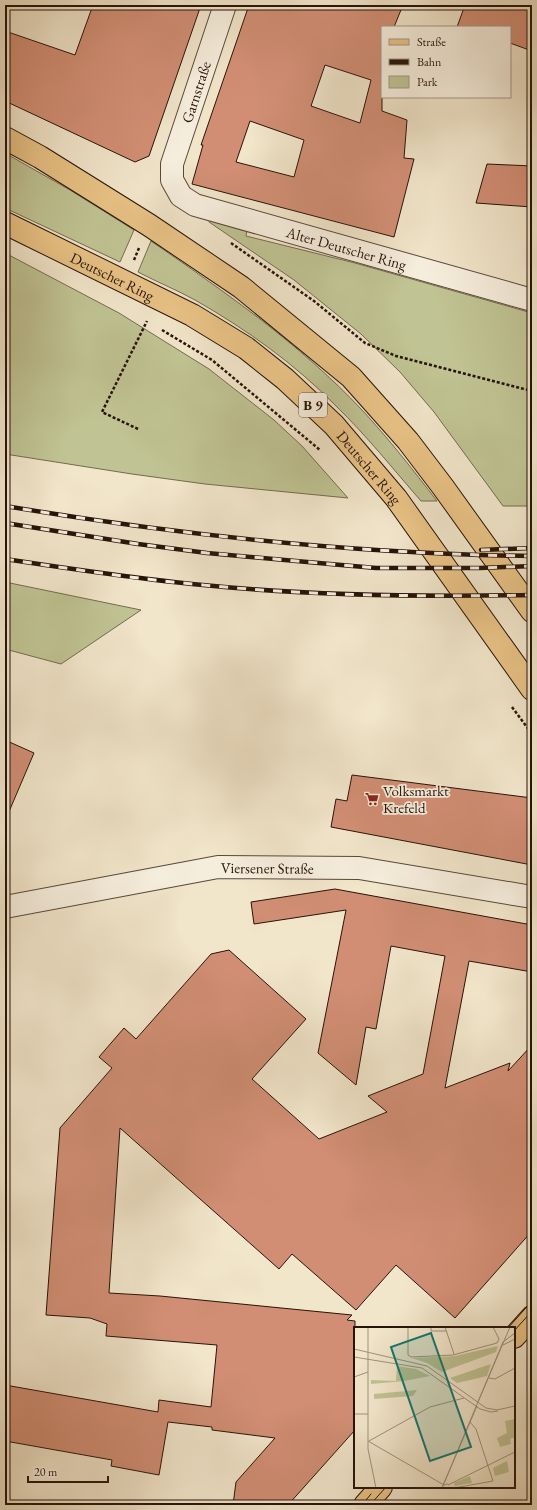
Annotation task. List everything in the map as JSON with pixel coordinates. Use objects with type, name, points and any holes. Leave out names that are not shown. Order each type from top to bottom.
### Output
[{"type":"main road","points":[[5,138],[40,157],[149,225],[241,287],[352,377],[408,441],[439,481],[532,611]]},
{"type":"main road","name":"Deutscher Ring","points":[[5,223],[192,315],[246,348],[285,379],[334,425],[396,498],[532,689]]},
{"type":"main road","points":[[515,1336],[532,1317]]},
{"type":"main road","points":[[365,1505],[380,1488]]},
{"type":"street","name":"Garnstraße","points":[[172,180],[172,164],[225,5]]},
{"type":"street","name":"Alter Deutscher Ring","points":[[172,180],[181,196],[195,205],[532,300]]},
{"type":"street","name":"Viersener Straße","points":[[5,908],[218,867],[359,868],[532,897]]},
{"type":"path","points":[[225,238],[314,300],[365,343],[396,356],[532,391]]},
{"type":"path","points":[[140,317],[153,325]]},
{"type":"path","points":[[138,429],[102,412],[147,321]]},
{"type":"path","points":[[160,329],[212,360],[321,451]]},
{"type":"path","points":[[509,702],[532,734]]},
{"type":"green space","points":[[5,153],[70,190],[134,230],[120,262],[5,208]]},
{"type":"green space","points":[[211,216],[248,225],[246,236],[355,263],[532,313],[532,506],[503,506],[434,412],[400,372],[361,334],[294,280],[209,222]]},
{"type":"green space","points":[[151,241],[234,299],[288,341],[313,363],[372,421],[437,501],[421,501],[347,417],[304,376],[269,348],[214,311],[138,272]]},
{"type":"green space","points":[[5,253],[119,313],[209,369],[274,420],[302,446],[348,498],[205,484],[5,454]]},
{"type":"green space","points":[[5,582],[141,610],[61,664],[5,649]]},
{"type":"building","points":[[93,5],[201,5],[149,156],[135,162],[5,101],[5,53],[8,32],[75,55]]},
{"type":"building","points":[[249,5],[403,5],[394,26],[381,26],[382,111],[407,120],[404,158],[414,159],[394,237],[192,184],[203,145],[201,145]],"holes":[[[325,65],[371,80],[360,123],[311,106]],[[250,121],[304,140],[294,177],[236,162]]]},
{"type":"building","points":[[465,5],[532,5],[532,51],[511,43],[511,26],[457,26]]},
{"type":"building","points":[[487,164],[532,166],[532,207],[476,203]]},
{"type":"building","points":[[5,740],[34,753],[5,821]]},
{"type":"building","points":[[352,775],[532,798],[532,865],[331,827],[336,799],[347,801]]},
{"type":"building","points":[[335,889],[532,925],[532,972],[469,961],[445,1088],[510,1063],[508,1071],[532,1045],[532,1231],[455,1318],[396,1265],[356,1310],[292,1254],[279,1269],[120,1128],[109,1293],[160,1296],[352,1315],[347,1320],[355,1321],[354,1431],[288,1505],[233,1505],[236,1482],[275,1438],[212,1430],[212,1427],[168,1422],[159,1475],[111,1466],[112,1460],[5,1441],[5,1385],[158,1412],[159,1400],[211,1407],[217,1345],[106,1336],[107,1324],[90,1318],[46,1315],[60,1128],[112,1068],[99,1057],[124,1028],[136,1039],[211,954],[229,950],[306,1019],[252,1079],[319,1139],[387,1112],[368,1096],[423,1074],[445,956],[391,946],[376,1029],[366,1027],[356,1085],[318,1053],[346,910],[254,924],[251,902]]},
{"type":"tram line","points":[[509,1327],[532,1301]]},
{"type":"tram line","points":[[515,1330],[532,1311]]},
{"type":"tram line","points":[[370,1505],[385,1488]]},
{"type":"tram line","points":[[362,1505],[371,1494]]},
{"type":"railway","points":[[5,506],[136,526],[267,541],[399,551],[532,556]]},
{"type":"railway","points":[[5,523],[138,544],[207,553],[376,568],[480,568],[532,566]]},
{"type":"railway","points":[[481,550],[532,548]]},
{"type":"railway","points":[[5,559],[154,580],[244,589],[326,594],[408,596],[532,595]]},
{"type":"place","name":"Volksmarkt Krefeld","points":[[372,799]]}]
